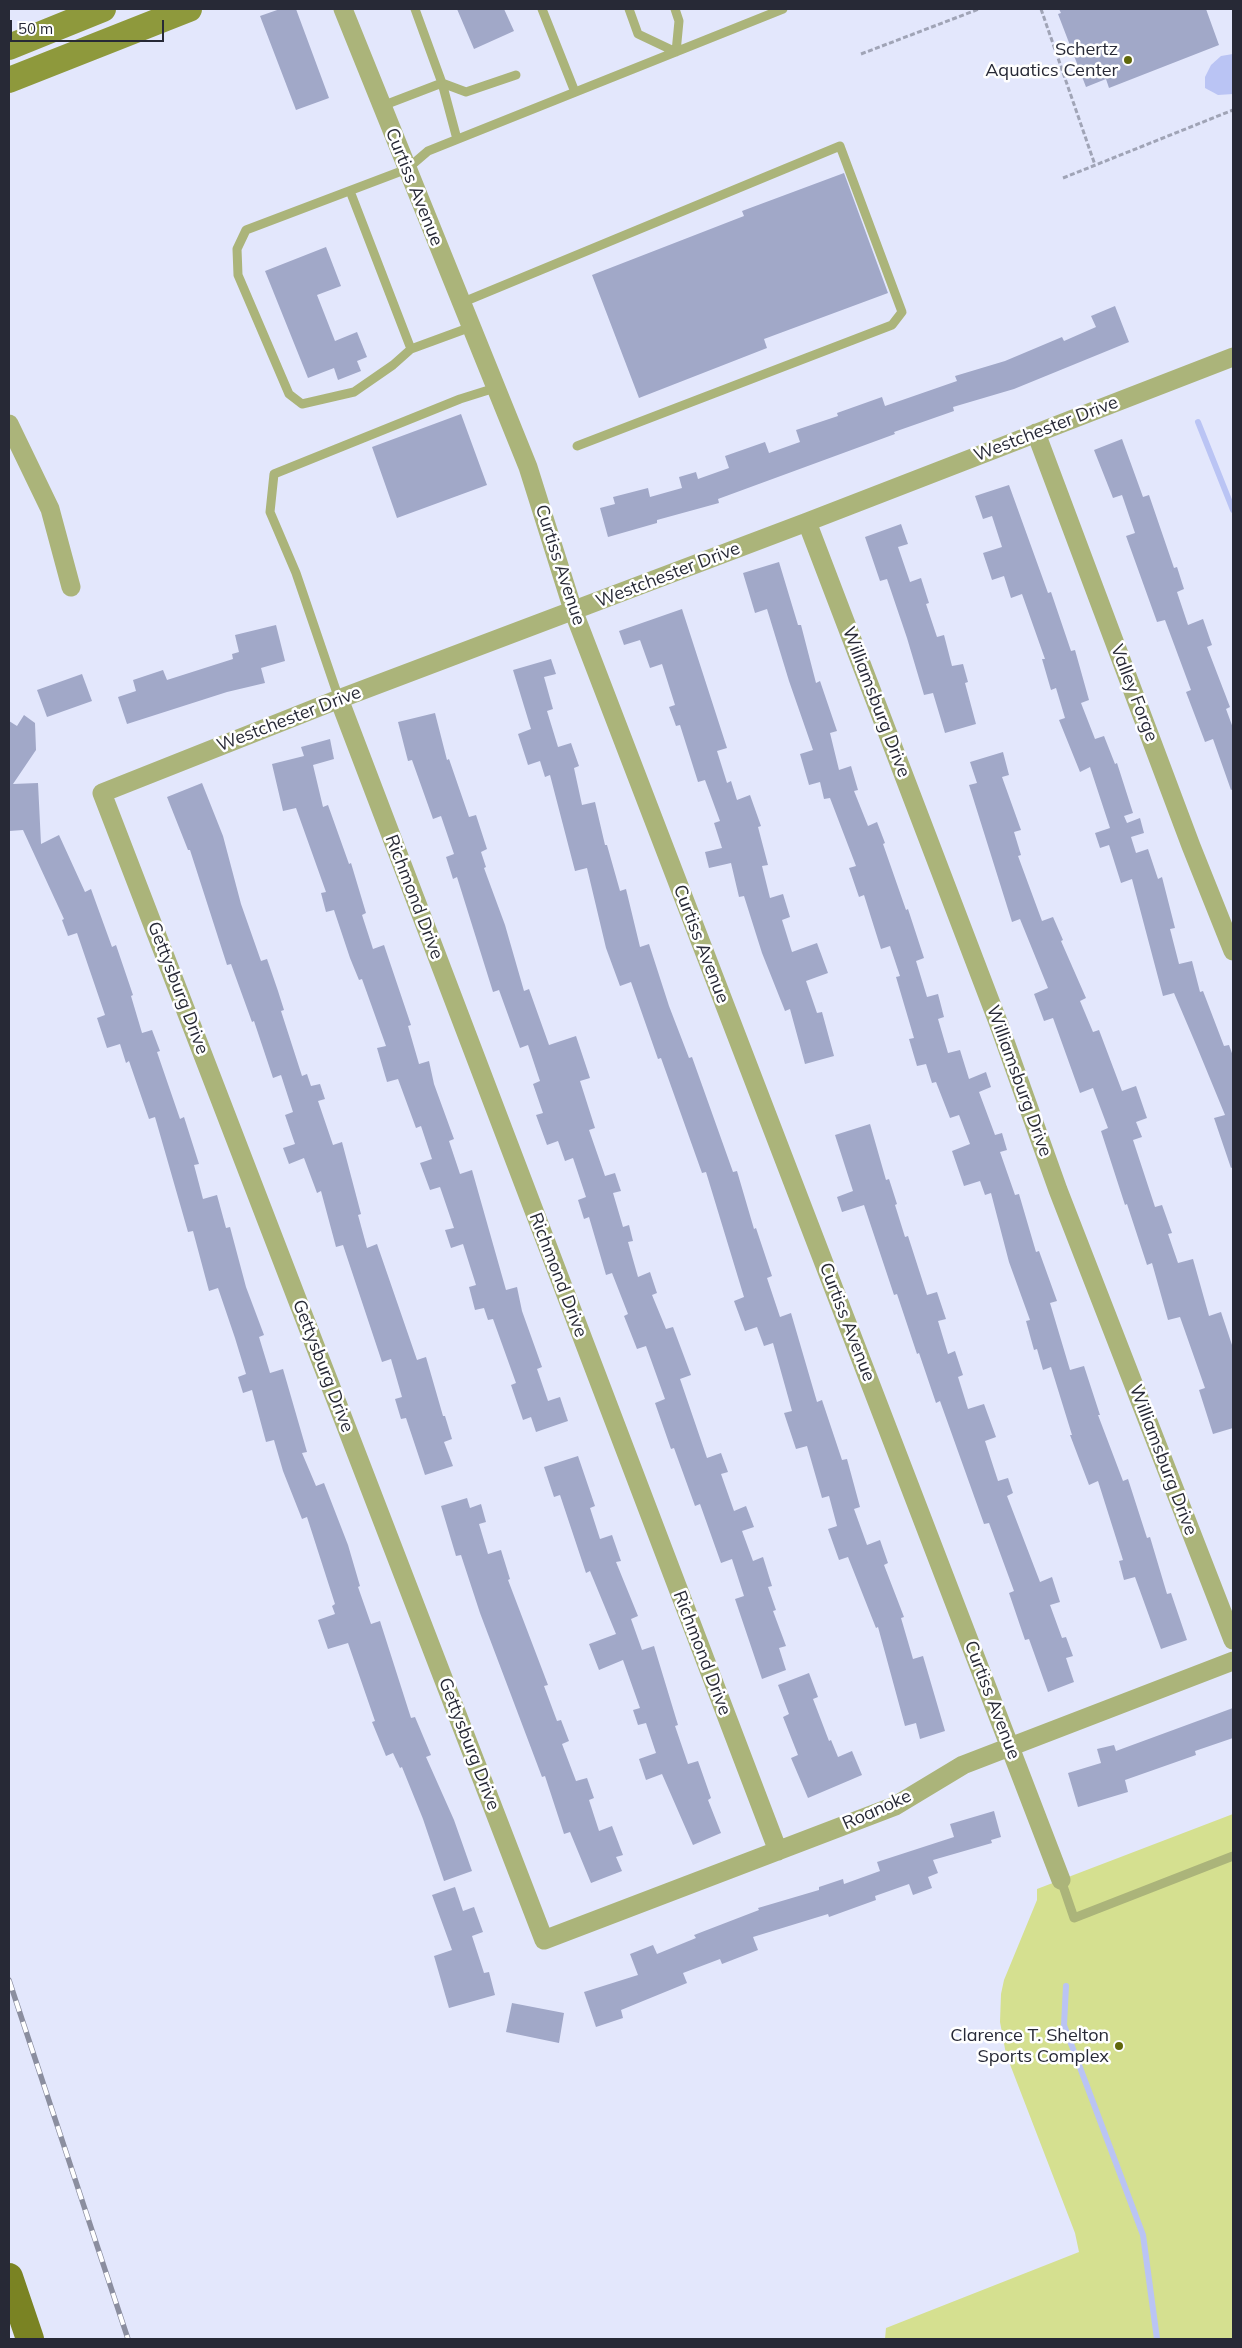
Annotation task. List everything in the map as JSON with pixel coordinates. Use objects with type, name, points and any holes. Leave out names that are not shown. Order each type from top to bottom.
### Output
[{"type":"main road","points":[[9,47],[103,9]]},
{"type":"main road","points":[[111,9],[122,35]]},
{"type":"main road","points":[[9,80],[189,9]]},
{"type":"main road","points":[[9,2277],[30,2339]]},
{"type":"street","name":"Curtiss Avenue","points":[[343,9],[528,467],[573,610],[1061,1880]]},
{"type":"street","name":"Westchester Drive","points":[[102,793],[339,699],[807,522],[1233,356]]},
{"type":"street","points":[[9,424],[50,509],[72,587]]},
{"type":"street","name":"Valley Forge","points":[[1036,433],[1233,951]]},
{"type":"street","name":"Williamsburg Drive","points":[[807,522],[998,1022],[1058,1190],[1233,1640]]},
{"type":"street","name":"Richmond Drive","points":[[339,699],[778,1851]]},
{"type":"street","name":"Gettysburg Drive","points":[[102,793],[544,1940]]},
{"type":"street","name":"Roanoke","points":[[544,1940],[895,1806],[963,1765],[1233,1661]]},
{"type":"lane","points":[[415,9],[442,83],[456,139]]},
{"type":"lane","points":[[542,9],[575,92]]},
{"type":"lane","points":[[629,9],[638,34],[676,52]]},
{"type":"lane","points":[[674,9],[679,21],[676,52]]},
{"type":"lane","points":[[470,327],[411,349],[393,365],[354,392],[302,404],[289,394],[238,275],[237,249],[246,230],[407,169],[428,151],[456,139],[783,9]]},
{"type":"lane","points":[[382,106],[442,83],[466,92],[516,75]]},
{"type":"lane","points":[[461,303],[840,146],[902,312],[892,325],[577,446]]},
{"type":"lane","points":[[350,191],[411,349]]},
{"type":"lane","points":[[339,699],[296,573],[270,512],[274,474],[460,399],[495,388]]},
{"type":"lane","points":[[1061,1880],[1074,1918],[1233,1856]]},
{"type":"path","points":[[861,54],[979,9]]},
{"type":"path","points":[[1042,9],[1095,165]]},
{"type":"path","points":[[1063,178],[1233,110]]},
{"type":"green space","name":"Clarence T. Shelton Sports Complex","points":[[1233,1814],[1233,2339],[885,2339],[886,2328],[1079,2252],[1075,2233],[1006,2054],[1000,2022],[1001,1994],[1004,1980],[1037,1900],[1037,1889]]},
{"type":"water","points":[[1233,54],[1233,94],[1218,95],[1205,88],[1205,77],[1211,65],[1221,56]]},
{"type":"building","points":[[280,9],[296,9],[329,98],[296,110],[260,16]]},
{"type":"building","points":[[457,9],[504,9],[514,31],[474,49]]},
{"type":"building","name":"Schertz Aquatics Center","points":[[1059,9],[1206,9],[1219,45],[1109,88],[1106,79],[1086,87],[1058,14],[1061,13]]},
{"type":"building","points":[[844,173],[888,293],[764,339],[767,348],[639,398],[592,275],[744,216],[742,211]]},
{"type":"building","points":[[326,247],[341,286],[317,295],[335,341],[357,332],[367,357],[357,361],[361,371],[338,380],[334,368],[308,378],[265,271]]},
{"type":"building","points":[[1115,306],[1129,342],[1014,389],[953,407],[954,411],[718,499],[719,503],[657,520],[657,523],[608,537],[600,508],[615,504],[613,497],[648,488],[650,497],[682,488],[679,477],[696,472],[698,479],[729,468],[725,456],[765,442],[769,453],[800,442],[796,430],[838,416],[837,413],[882,397],[885,406],[957,381],[955,376],[1005,361],[1062,337],[1064,341],[1096,327],[1091,316]]},
{"type":"building","points":[[461,414],[487,485],[397,518],[372,447]]},
{"type":"building","points":[[1122,439],[1143,497],[1149,495],[1174,568],[1177,567],[1184,589],[1177,592],[1188,625],[1203,619],[1212,645],[1207,647],[1230,707],[1226,709],[1233,728],[1233,789],[1231,790],[1213,739],[1205,742],[1186,692],[1191,690],[1165,620],[1157,622],[1126,536],[1135,533],[1122,495],[1113,498],[1094,450]]},
{"type":"building","points":[[1009,485],[1048,593],[1051,592],[1071,651],[1075,650],[1089,700],[1081,703],[1095,739],[1104,736],[1115,764],[1117,763],[1133,813],[1124,816],[1127,823],[1140,818],[1144,833],[1131,837],[1136,853],[1148,849],[1158,879],[1162,877],[1175,928],[1170,929],[1179,964],[1192,961],[1200,992],[1203,991],[1224,1046],[1229,1045],[1233,1056],[1233,1167],[1231,1168],[1214,1118],[1225,1115],[1174,993],[1163,996],[1132,879],[1121,883],[1109,845],[1100,848],[1095,833],[1110,828],[1090,767],[1080,772],[1059,720],[1065,718],[1056,688],[1051,690],[1042,659],[1045,659],[1022,594],[1011,598],[1004,576],[992,580],[983,553],[1002,547],[992,516],[983,519],[975,496]]},
{"type":"building","points":[[901,524],[908,544],[898,547],[910,582],[921,578],[929,603],[926,604],[937,637],[944,635],[952,666],[963,664],[968,682],[965,683],[976,724],[945,733],[933,693],[924,695],[887,579],[880,581],[865,537]]},
{"type":"building","points":[[779,562],[798,625],[801,625],[816,683],[820,681],[837,731],[830,733],[839,770],[851,766],[858,790],[854,791],[868,826],[877,822],[885,843],[883,844],[906,910],[908,909],[924,958],[916,961],[927,997],[938,994],[944,1017],[938,1019],[948,1053],[960,1050],[969,1079],[986,1072],[991,1087],[979,1092],[995,1135],[1002,1133],[1007,1150],[1000,1152],[1015,1195],[1019,1194],[1036,1252],[1039,1251],[1057,1301],[1050,1303],[1070,1370],[1084,1366],[1100,1415],[1098,1415],[1123,1481],[1128,1479],[1147,1538],[1150,1537],[1167,1594],[1171,1593],[1187,1640],[1161,1649],[1135,1577],[1124,1580],[1119,1561],[1123,1560],[1098,1481],[1089,1485],[1070,1435],[1072,1435],[1051,1367],[1043,1370],[1037,1349],[1034,1350],[1026,1321],[1030,1320],[1009,1262],[991,1193],[985,1195],[980,1181],[964,1186],[952,1151],[970,1144],[959,1115],[950,1118],[936,1082],[932,1083],[926,1064],[917,1066],[909,1039],[914,1038],[896,977],[900,976],[890,946],[881,949],[864,895],[859,897],[849,868],[856,866],[830,798],[824,799],[820,782],[809,785],[800,754],[813,750],[767,609],[755,613],[743,573]]},
{"type":"building","points":[[682,609],[727,748],[717,751],[727,783],[731,781],[737,800],[750,795],[761,826],[758,827],[768,865],[762,866],[770,898],[783,894],[790,917],[782,920],[792,952],[817,943],[828,973],[806,981],[817,1013],[822,1012],[834,1056],[805,1064],[790,1009],[785,1011],[762,953],[744,896],[739,897],[731,863],[709,868],[705,852],[722,848],[714,823],[720,821],[705,780],[698,782],[680,725],[676,726],[669,707],[675,705],[662,664],[650,668],[640,640],[624,645],[619,631]]},
{"type":"building","points":[[276,625],[285,661],[261,668],[265,683],[227,692],[127,724],[118,697],[136,691],[133,680],[163,670],[167,680],[233,659],[232,654],[239,652],[235,635]]},
{"type":"building","points":[[551,659],[556,674],[544,677],[553,709],[547,711],[558,747],[571,743],[579,766],[574,768],[582,805],[595,802],[605,845],[607,845],[620,891],[626,889],[640,947],[649,944],[669,1006],[689,1058],[692,1057],[733,1172],[737,1171],[754,1229],[756,1228],[772,1276],[767,1278],[780,1317],[791,1313],[817,1402],[822,1400],[842,1460],[847,1459],[860,1507],[854,1509],[867,1545],[880,1540],[888,1563],[884,1565],[904,1617],[901,1618],[913,1659],[923,1656],[945,1731],[920,1739],[916,1723],[905,1726],[878,1627],[876,1628],[848,1557],[839,1560],[828,1529],[837,1526],[829,1496],[822,1498],[807,1446],[796,1449],[784,1413],[792,1411],[773,1343],[764,1346],[757,1327],[745,1331],[734,1301],[744,1297],[706,1172],[702,1173],[661,1058],[658,1059],[631,982],[620,986],[606,948],[587,868],[575,871],[550,775],[545,777],[540,761],[528,765],[518,734],[531,729],[513,670]]},
{"type":"building","points":[[82,674],[92,701],[47,717],[37,690]]},
{"type":"building","points":[[435,713],[447,760],[449,759],[469,817],[476,815],[487,849],[481,852],[486,867],[484,868],[505,925],[524,991],[529,989],[549,1045],[576,1036],[590,1078],[580,1081],[595,1128],[589,1130],[605,1176],[615,1173],[621,1191],[613,1193],[623,1227],[629,1225],[633,1241],[628,1242],[638,1277],[650,1272],[657,1293],[652,1295],[666,1329],[673,1327],[691,1375],[680,1379],[707,1458],[721,1453],[728,1472],[721,1474],[734,1511],[746,1506],[754,1527],[742,1531],[753,1561],[763,1557],[772,1586],[768,1587],[776,1610],[773,1611],[786,1646],[779,1648],[786,1670],[762,1679],[735,1599],[744,1596],[732,1559],[721,1563],[700,1504],[695,1506],[674,1448],[671,1449],[655,1403],[665,1399],[646,1346],[637,1349],[624,1316],[628,1314],[612,1273],[606,1275],[589,1217],[584,1219],[578,1200],[586,1197],[573,1158],[565,1161],[558,1141],[547,1145],[536,1115],[543,1113],[533,1084],[540,1081],[528,1045],[520,1048],[499,990],[493,992],[457,877],[453,879],[446,857],[454,854],[441,816],[433,819],[412,760],[408,761],[398,722]]},
{"type":"building","points":[[24,715],[35,723],[36,750],[13,784],[38,783],[41,844],[59,835],[85,892],[91,889],[112,947],[116,945],[133,995],[131,996],[142,1033],[152,1030],[160,1051],[157,1052],[180,1119],[184,1117],[199,1164],[194,1165],[203,1199],[217,1195],[226,1228],[230,1227],[246,1287],[264,1335],[259,1337],[270,1373],[283,1369],[307,1452],[302,1453],[316,1486],[324,1483],[348,1545],[360,1586],[358,1587],[371,1624],[380,1621],[411,1718],[415,1717],[431,1755],[426,1757],[454,1820],[472,1871],[444,1881],[423,1819],[402,1767],[400,1768],[393,1753],[386,1756],[372,1722],[375,1721],[348,1643],[328,1649],[318,1620],[335,1614],[332,1606],[335,1604],[307,1517],[302,1519],[283,1471],[274,1440],[266,1442],[252,1390],[243,1393],[238,1377],[246,1374],[235,1338],[218,1288],[209,1291],[193,1231],[188,1232],[155,1117],[149,1119],[129,1061],[126,1063],[120,1044],[107,1048],[97,1018],[105,1015],[77,933],[68,936],[62,920],[64,919],[23,830],[9,831],[9,721],[17,726]]},
{"type":"building","points":[[330,739],[334,759],[313,765],[323,807],[328,805],[349,864],[351,863],[366,913],[362,915],[373,949],[384,945],[411,1025],[408,1026],[419,1064],[429,1061],[434,1084],[454,1139],[449,1141],[460,1174],[472,1170],[506,1290],[517,1287],[522,1311],[542,1367],[537,1369],[548,1401],[560,1397],[568,1421],[536,1432],[531,1417],[523,1420],[511,1385],[516,1383],[493,1319],[488,1320],[484,1308],[475,1310],[469,1287],[476,1285],[463,1244],[451,1248],[445,1230],[454,1228],[440,1187],[430,1190],[420,1163],[432,1159],[421,1126],[416,1128],[398,1079],[387,1082],[377,1048],[386,1046],[362,979],[359,980],[350,958],[334,910],[326,912],[321,893],[326,892],[296,808],[283,811],[272,764],[304,756],[301,747]]},
{"type":"building","points":[[1003,752],[1009,775],[1002,777],[1021,830],[1014,832],[1021,855],[1018,856],[1042,921],[1053,917],[1063,940],[1061,941],[1086,998],[1080,1001],[1093,1032],[1099,1030],[1122,1091],[1136,1086],[1147,1118],[1136,1122],[1142,1137],[1133,1140],[1155,1207],[1162,1205],[1172,1233],[1168,1234],[1178,1263],[1193,1259],[1209,1316],[1221,1312],[1233,1348],[1233,1428],[1213,1434],[1199,1390],[1205,1388],[1180,1317],[1168,1320],[1152,1263],[1147,1265],[1127,1204],[1125,1205],[1101,1131],[1108,1128],[1093,1088],[1080,1093],[1053,1018],[1044,1021],[1034,994],[1048,988],[1020,919],[1012,922],[969,785],[977,783],[970,762]]},
{"type":"building","points":[[202,783],[223,836],[241,904],[261,961],[267,959],[278,991],[284,1010],[281,1011],[302,1076],[307,1074],[311,1086],[320,1084],[325,1099],[318,1101],[333,1145],[342,1142],[361,1214],[358,1215],[367,1248],[377,1244],[417,1360],[426,1357],[443,1416],[445,1416],[452,1439],[444,1442],[453,1466],[425,1475],[406,1418],[401,1419],[395,1399],[402,1397],[391,1359],[382,1362],[343,1245],[336,1247],[321,1191],[317,1193],[304,1158],[289,1164],[283,1148],[295,1144],[285,1115],[293,1112],[281,1075],[273,1078],[254,1021],[252,1022],[231,964],[227,965],[190,850],[188,850],[167,797]]},
{"type":"building","points":[[870,1124],[886,1180],[889,1179],[897,1204],[895,1205],[905,1237],[908,1236],[927,1295],[937,1292],[946,1319],[938,1321],[948,1354],[955,1351],[963,1375],[958,1377],[968,1409],[984,1404],[996,1437],[985,1441],[998,1481],[1008,1478],[1013,1493],[1007,1496],[1040,1582],[1052,1577],[1060,1602],[1050,1605],[1062,1638],[1066,1637],[1073,1656],[1066,1658],[1074,1682],[1048,1692],[1029,1639],[1025,1640],[1009,1593],[1014,1591],[989,1523],[984,1524],[940,1401],[936,1403],[897,1294],[894,1295],[864,1205],[842,1212],[837,1197],[853,1191],[835,1135]]},
{"type":"building","points":[[578,1456],[595,1506],[590,1508],[600,1539],[612,1535],[621,1561],[616,1562],[638,1616],[631,1619],[642,1650],[654,1646],[678,1725],[675,1726],[688,1764],[698,1761],[711,1798],[708,1800],[721,1833],[693,1845],[662,1774],[646,1780],[639,1759],[656,1753],[646,1723],[638,1725],[633,1710],[640,1708],[623,1660],[599,1670],[589,1644],[616,1634],[590,1571],[586,1573],[560,1495],[554,1497],[544,1467]]},
{"type":"building","points":[[467,1498],[470,1508],[481,1504],[486,1522],[479,1524],[488,1554],[501,1550],[510,1579],[508,1580],[548,1685],[544,1686],[557,1721],[561,1720],[569,1741],[562,1744],[576,1781],[587,1778],[594,1798],[589,1800],[599,1831],[612,1826],[623,1855],[616,1857],[622,1871],[591,1883],[570,1832],[564,1834],[545,1776],[542,1777],[480,1613],[461,1555],[456,1556],[441,1506]]},
{"type":"building","points":[[809,1673],[818,1697],[813,1699],[829,1741],[831,1740],[838,1757],[852,1751],[862,1775],[808,1798],[791,1758],[798,1755],[783,1717],[789,1714],[778,1685]]},
{"type":"building","points":[[1233,1708],[1233,1738],[1195,1751],[1196,1755],[1125,1780],[1128,1792],[1078,1807],[1068,1773],[1101,1763],[1097,1749],[1114,1745],[1116,1751]]},
{"type":"building","points":[[994,1811],[1001,1837],[991,1840],[992,1843],[933,1860],[938,1873],[928,1877],[932,1888],[913,1895],[909,1884],[875,1896],[876,1900],[829,1917],[828,1914],[753,1937],[758,1950],[722,1964],[720,1959],[683,1973],[687,1983],[621,2010],[623,2018],[596,2027],[584,1992],[638,1975],[630,1954],[653,1945],[657,1954],[696,1938],[694,1935],[759,1910],[758,1908],[819,1890],[819,1887],[843,1879],[844,1884],[880,1871],[877,1862],[954,1837],[950,1824]]},
{"type":"building","points":[[455,1887],[463,1911],[474,1907],[483,1932],[472,1936],[484,1973],[489,1972],[495,1995],[449,2008],[434,1956],[452,1950],[432,1895]]},
{"type":"building","points":[[512,2003],[564,2013],[559,2043],[506,2032]]},
{"type":"waterway","points":[[1198,422],[1233,510]]},
{"type":"waterway","points":[[1066,1986],[1064,2025],[1143,2235],[1157,2339]]},
{"type":"railway","points":[[9,1980],[128,2339]]},
{"type":"place","name":"Schertz Aquatics Center","points":[[1128,60]]},
{"type":"place","name":"Clarence T. Shelton Sports Complex","points":[[1119,2046]]}]
